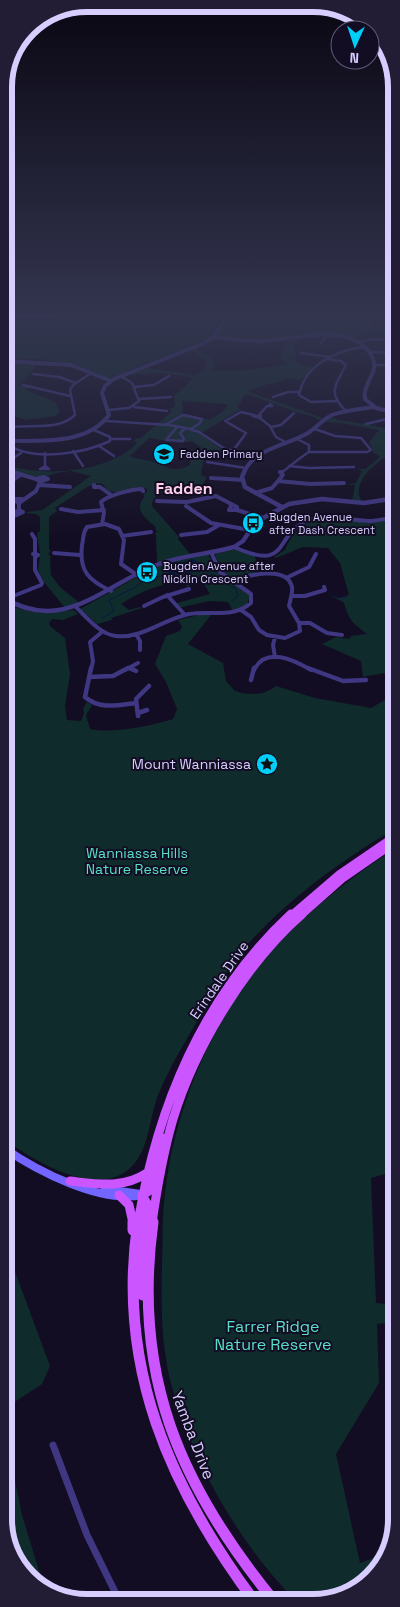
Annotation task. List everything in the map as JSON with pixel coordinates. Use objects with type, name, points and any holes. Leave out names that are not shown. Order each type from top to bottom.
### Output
[{"type":"main road","name":"Erindale Drive","points":[[142,1195],[163,1114],[180,1071],[210,1014],[231,982],[266,940],[299,906],[337,874],[387,840]]},
{"type":"main road","name":"Erindale Drive","points":[[155,1197],[171,1122],[188,1075],[208,1034],[227,1002],[256,962],[285,930],[347,875],[387,848]]},
{"type":"main road","points":[[12,1153],[47,1174],[80,1188],[119,1195],[142,1195],[150,1188],[164,1130],[171,1122]]},
{"type":"main road","points":[[70,1181],[124,1183],[138,1180],[147,1173]]},
{"type":"main road","points":[[47,1174],[95,1187],[135,1192],[146,1198],[148,1205],[143,1262],[144,1296],[147,1304]]},
{"type":"main road","points":[[119,1195],[127,1200],[132,1211],[134,1223],[132,1236],[135,1248]]},
{"type":"main road","name":"Yamba Drive","points":[[142,1195],[133,1270],[135,1320],[146,1388],[164,1448],[184,1493],[201,1525],[248,1594]]},
{"type":"main road","name":"Yamba Drive","points":[[155,1197],[147,1304],[153,1366],[159,1394],[180,1456],[196,1489],[225,1538],[269,1594]]},
{"type":"street","points":[[46,390],[70,396]]},
{"type":"street","points":[[13,427],[56,425],[70,421],[75,415],[70,390]]},
{"type":"street","points":[[13,440],[56,439],[71,437],[94,430],[106,421],[109,415],[102,393],[103,390]]},
{"type":"street","points":[[134,407],[139,403],[135,390]]},
{"type":"street","points":[[334,390],[336,400],[347,412]]},
{"type":"street","points":[[365,390],[363,394],[366,401],[374,407],[388,411]]},
{"type":"street","points":[[273,396],[299,392],[301,398],[308,402],[336,400]]},
{"type":"street","points":[[139,399],[170,397]]},
{"type":"street","points":[[258,416],[267,406]]},
{"type":"street","points":[[108,410],[134,407],[167,411]]},
{"type":"street","points":[[282,507],[245,487],[243,480],[246,468],[258,456],[297,439],[315,429],[326,419],[347,412],[374,407]]},
{"type":"street","points":[[233,451],[242,440],[243,433],[225,421],[241,412],[258,416],[271,427],[276,437],[287,443]]},
{"type":"street","points":[[271,427],[281,426],[294,413]]},
{"type":"street","points":[[166,424],[181,415],[202,419],[200,423],[191,429]]},
{"type":"street","points":[[366,424],[388,418]]},
{"type":"street","points":[[106,421],[178,426],[198,432],[220,447],[258,456]]},
{"type":"street","points":[[178,426],[166,440],[183,441],[184,439],[180,433],[186,428]]},
{"type":"street","points":[[254,493],[269,490],[295,460],[309,452],[364,452],[371,450],[362,438],[336,436],[315,429]]},
{"type":"street","points":[[94,430],[108,434],[111,439]]},
{"type":"street","points":[[13,448],[21,453],[45,454],[99,446],[106,444],[111,439],[130,439]]},
{"type":"street","points":[[297,439],[308,446],[309,452]]},
{"type":"street","points":[[99,446],[114,456]]},
{"type":"street","points":[[73,451],[83,466]]},
{"type":"street","points":[[13,459],[21,453]]},
{"type":"street","points":[[45,454],[45,466]]},
{"type":"street","points":[[207,462],[246,468]]},
{"type":"street","points":[[289,466],[309,468],[354,467]]},
{"type":"street","points":[[13,472],[36,479],[48,478],[40,483],[36,491],[19,502],[19,512],[13,518]]},
{"type":"street","points":[[13,479],[20,475]]},
{"type":"street","points":[[211,478],[243,480]]},
{"type":"street","points":[[36,479],[40,483],[70,487]]},
{"type":"street","points":[[278,481],[302,484],[344,483]]},
{"type":"street","points":[[100,487],[111,495]]},
{"type":"street","points":[[102,524],[104,510],[102,501],[111,495],[133,491]]},
{"type":"street","points":[[186,504],[218,496],[231,506],[228,508],[229,510],[237,510],[263,518]]},
{"type":"street","points":[[13,499],[22,499]]},
{"type":"street","points":[[157,501],[192,504],[202,499]]},
{"type":"street","points":[[13,603],[38,610],[76,607],[94,601],[154,566],[175,559],[234,547],[246,539],[250,530],[263,518],[282,507],[314,500],[364,503],[388,499]]},
{"type":"street","points":[[13,501],[19,502]]},
{"type":"street","points":[[186,504],[206,521],[250,530]]},
{"type":"street","points":[[192,504],[195,512]]},
{"type":"street","points":[[61,509],[78,512],[104,510]]},
{"type":"street","points":[[234,547],[252,555],[266,556],[280,550],[290,532],[310,519],[336,516],[370,521],[388,518]]},
{"type":"street","points":[[110,591],[97,584],[82,566],[80,555],[84,544],[83,531],[91,526],[102,524],[116,527],[124,543],[120,562],[125,569],[137,575]]},
{"type":"street","points":[[181,534],[209,531],[219,525]]},
{"type":"street","points":[[122,536],[151,532]]},
{"type":"street","points":[[13,596],[38,588],[42,584],[35,570],[35,539],[32,534]]},
{"type":"street","points":[[76,607],[102,632],[118,636],[136,634],[184,615],[226,613],[241,610],[251,603],[252,597],[249,591],[220,572],[211,552]]},
{"type":"street","points":[[54,553],[80,555]]},
{"type":"street","points":[[286,578],[307,569],[315,560],[316,554]]},
{"type":"street","points":[[232,581],[258,573],[275,574],[286,578],[292,586],[290,609],[299,623],[300,631],[285,638],[275,637],[261,632],[254,620],[241,610]]},
{"type":"street","points":[[38,588],[45,590]]},
{"type":"street","points":[[144,606],[189,589]]},
{"type":"street","points":[[291,596],[305,596],[324,589],[330,593]]},
{"type":"street","points":[[167,596],[175,602],[184,615]]},
{"type":"street","points":[[299,623],[308,623],[327,633],[342,635]]},
{"type":"street","points":[[102,632],[96,635],[90,642],[93,661],[84,693],[90,701],[105,706],[136,703]]},
{"type":"street","points":[[136,634],[140,642],[140,650]]},
{"type":"street","points":[[275,637],[273,645],[275,657]]},
{"type":"street","points":[[251,680],[251,671],[255,664],[262,659],[275,657],[292,659],[317,673],[342,681],[366,680]]},
{"type":"street","points":[[89,677],[110,676],[138,663]]},
{"type":"street","points":[[129,668],[136,671]]},
{"type":"street","points":[[147,710],[138,715],[136,703],[138,696],[149,686]]},
{"type":"street","points":[[53,1445],[87,1535],[115,1594]]},
{"type":"green space","points":[[13,390],[26,390],[55,402],[60,411],[56,416],[25,420],[13,417]]},
{"type":"green space","points":[[181,390],[250,390],[247,391],[323,418],[319,420],[250,395],[245,395],[237,408],[241,409],[200,434],[222,449],[202,457],[205,460],[202,463],[204,464],[201,475],[206,477],[201,487],[203,496],[201,497],[198,489],[170,490],[157,496],[153,500],[152,506],[179,537],[178,539],[190,554],[157,563],[156,535],[154,534],[157,532],[156,527],[140,510],[140,505],[145,496],[143,494],[147,492],[147,489],[143,487],[121,492],[111,492],[103,484],[98,483],[87,487],[55,508],[57,511],[49,517],[49,549],[51,551],[48,554],[51,556],[51,575],[60,587],[81,604],[65,608],[44,582],[38,570],[40,555],[37,533],[40,531],[40,517],[36,514],[26,513],[42,510],[91,476],[71,471],[48,476],[34,476],[13,470],[13,467],[42,471],[78,470],[111,460],[125,453],[137,443],[134,441],[135,439],[141,438],[171,412],[170,409],[175,406],[174,396]],"holes":[[[182,401],[227,404],[222,412],[210,420],[181,413],[183,409]],[[149,438],[181,443],[192,441],[202,448],[191,457],[190,465],[184,468],[174,469],[130,456]]]},
{"type":"green space","points":[[331,417],[337,420],[388,429],[388,455],[375,465],[363,479],[359,494],[362,502],[352,501],[355,485],[347,485],[356,483],[362,471],[356,469],[365,469],[380,457],[374,453],[369,442],[379,430],[326,422]]},
{"type":"green space","name":"Wanniassa Hills Nature Reserve","points":[[321,518],[368,523],[388,519],[388,676],[384,673],[363,677],[361,661],[322,644],[336,637],[349,639],[351,636],[367,634],[352,621],[344,603],[330,595],[338,598],[349,595],[340,563],[328,548],[303,547],[276,558],[274,557],[285,550],[298,530]]},
{"type":"green space","points":[[237,549],[255,556],[258,572],[233,579],[220,569],[215,554]]},
{"type":"green space","points":[[208,554],[219,573],[250,595],[247,605],[233,611],[228,602],[209,601],[179,608],[177,603],[210,594],[202,581],[189,582],[187,587],[186,582],[177,582],[144,591],[121,604],[129,610],[142,608],[97,624],[80,609],[149,570],[172,561]]},
{"type":"green space","name":"Wanniassa Hills Nature Reserve","points":[[13,606],[38,612],[74,610],[78,614],[63,620],[52,619],[49,623],[50,626],[65,638],[70,674],[65,706],[67,720],[81,721],[84,713],[83,709],[87,702],[92,705],[86,715],[90,729],[121,730],[143,727],[173,719],[177,709],[166,682],[155,664],[166,636],[180,631],[182,627],[178,620],[199,615],[211,615],[188,644],[223,663],[226,681],[235,691],[257,694],[276,686],[315,698],[371,708],[388,698],[387,833],[330,871],[287,905],[249,942],[233,962],[218,989],[204,1007],[166,1076],[157,1098],[147,1138],[137,1160],[124,1173],[107,1179],[89,1179],[70,1175],[52,1168],[12,1145]]},
{"type":"green space","name":"Farrer Ridge Nature Reserve","points":[[387,854],[387,1173],[371,1178],[376,1303],[387,1304],[387,1323],[377,1324],[379,1383],[336,1454],[360,1563],[377,1557],[362,1576],[337,1591],[322,1594],[289,1594],[257,1555],[221,1502],[206,1474],[181,1416],[168,1372],[164,1342],[162,1279],[164,1203],[173,1146],[189,1092],[212,1039],[240,989],[271,950],[311,912]]},
{"type":"green space","points":[[12,1264],[50,1366],[42,1384],[12,1404]]},
{"type":"green space","points":[[12,1449],[13,1470],[22,1515],[40,1574],[37,1575],[25,1561],[15,1539],[12,1520]]},
{"type":"water","points":[[192,559],[196,560],[197,565],[206,570],[174,575],[166,571],[165,568]]},
{"type":"waterway","points":[[205,570],[236,589],[238,596],[233,600]]},
{"type":"waterway","points":[[102,618],[114,611],[109,600],[134,588],[145,579],[156,578],[168,573]]},
{"type":"waterway","points":[[331,595],[338,598],[346,597]]},
{"type":"place","name":"Fadden Primary","points":[[164,454]]},
{"type":"place","name":"Bugden Avenue after Dash Crescent","points":[[253,523]]},
{"type":"place","name":"Bugden Avenue after Nicklin Crescent","points":[[147,572]]},
{"type":"place","name":"Mount Wanniassa","points":[[267,764]]},
{"type":"district","name":"Fadden","points":[[184,488]]}]
